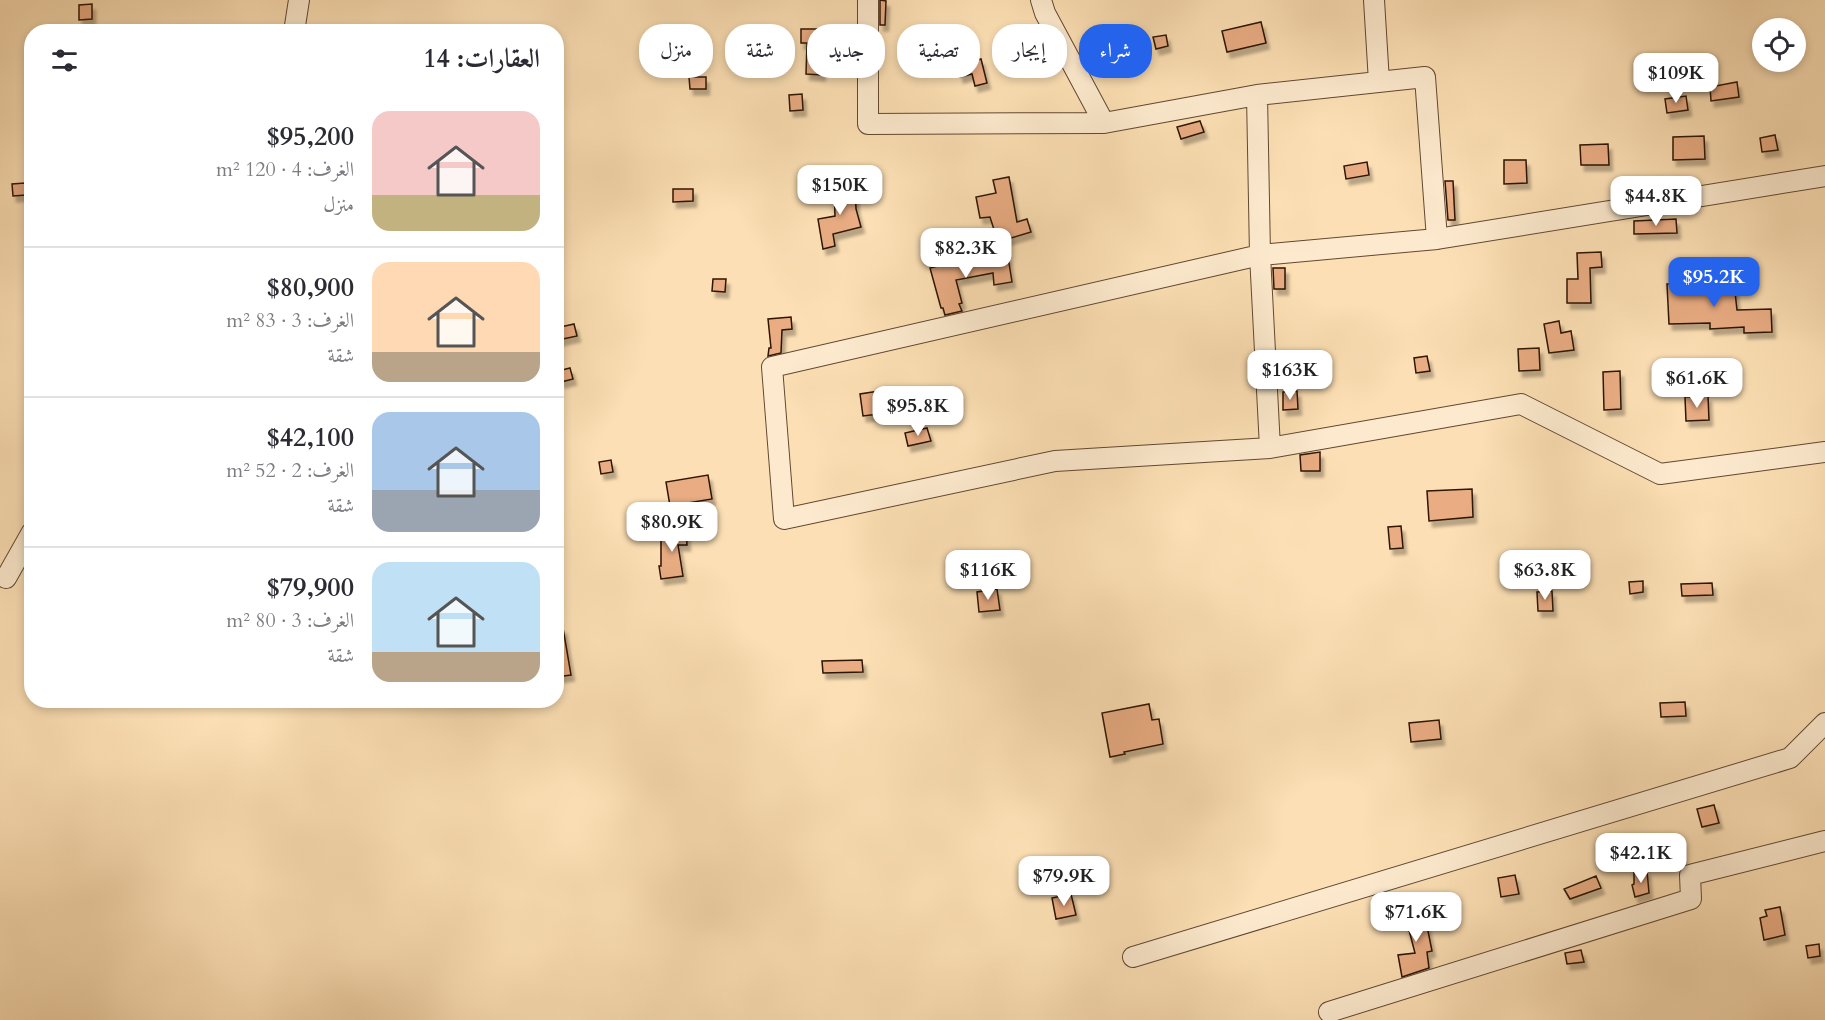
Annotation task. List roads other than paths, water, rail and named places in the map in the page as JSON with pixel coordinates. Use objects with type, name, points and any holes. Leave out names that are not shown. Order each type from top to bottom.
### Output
[{"type":"street","points":[[295,24],[299,0]]},
{"type":"street","points":[[868,0],[868,124],[1104,123],[1257,95],[1425,77],[1437,239]]},
{"type":"street","points":[[1041,0],[1045,13],[1104,123]]},
{"type":"street","points":[[1374,0],[1379,82]]},
{"type":"street","points":[[1257,95],[1260,255],[1269,448]]},
{"type":"street","points":[[1825,176],[1437,239],[1260,255],[772,367],[784,519],[1055,461],[1269,448],[1521,404],[1660,474],[1825,452]]},
{"type":"street","points":[[6,578],[24,546]]},
{"type":"street","points":[[1133,957],[1790,758],[1825,723]]},
{"type":"street","points":[[1329,1012],[1691,899],[1690,875],[1825,841]]}]
